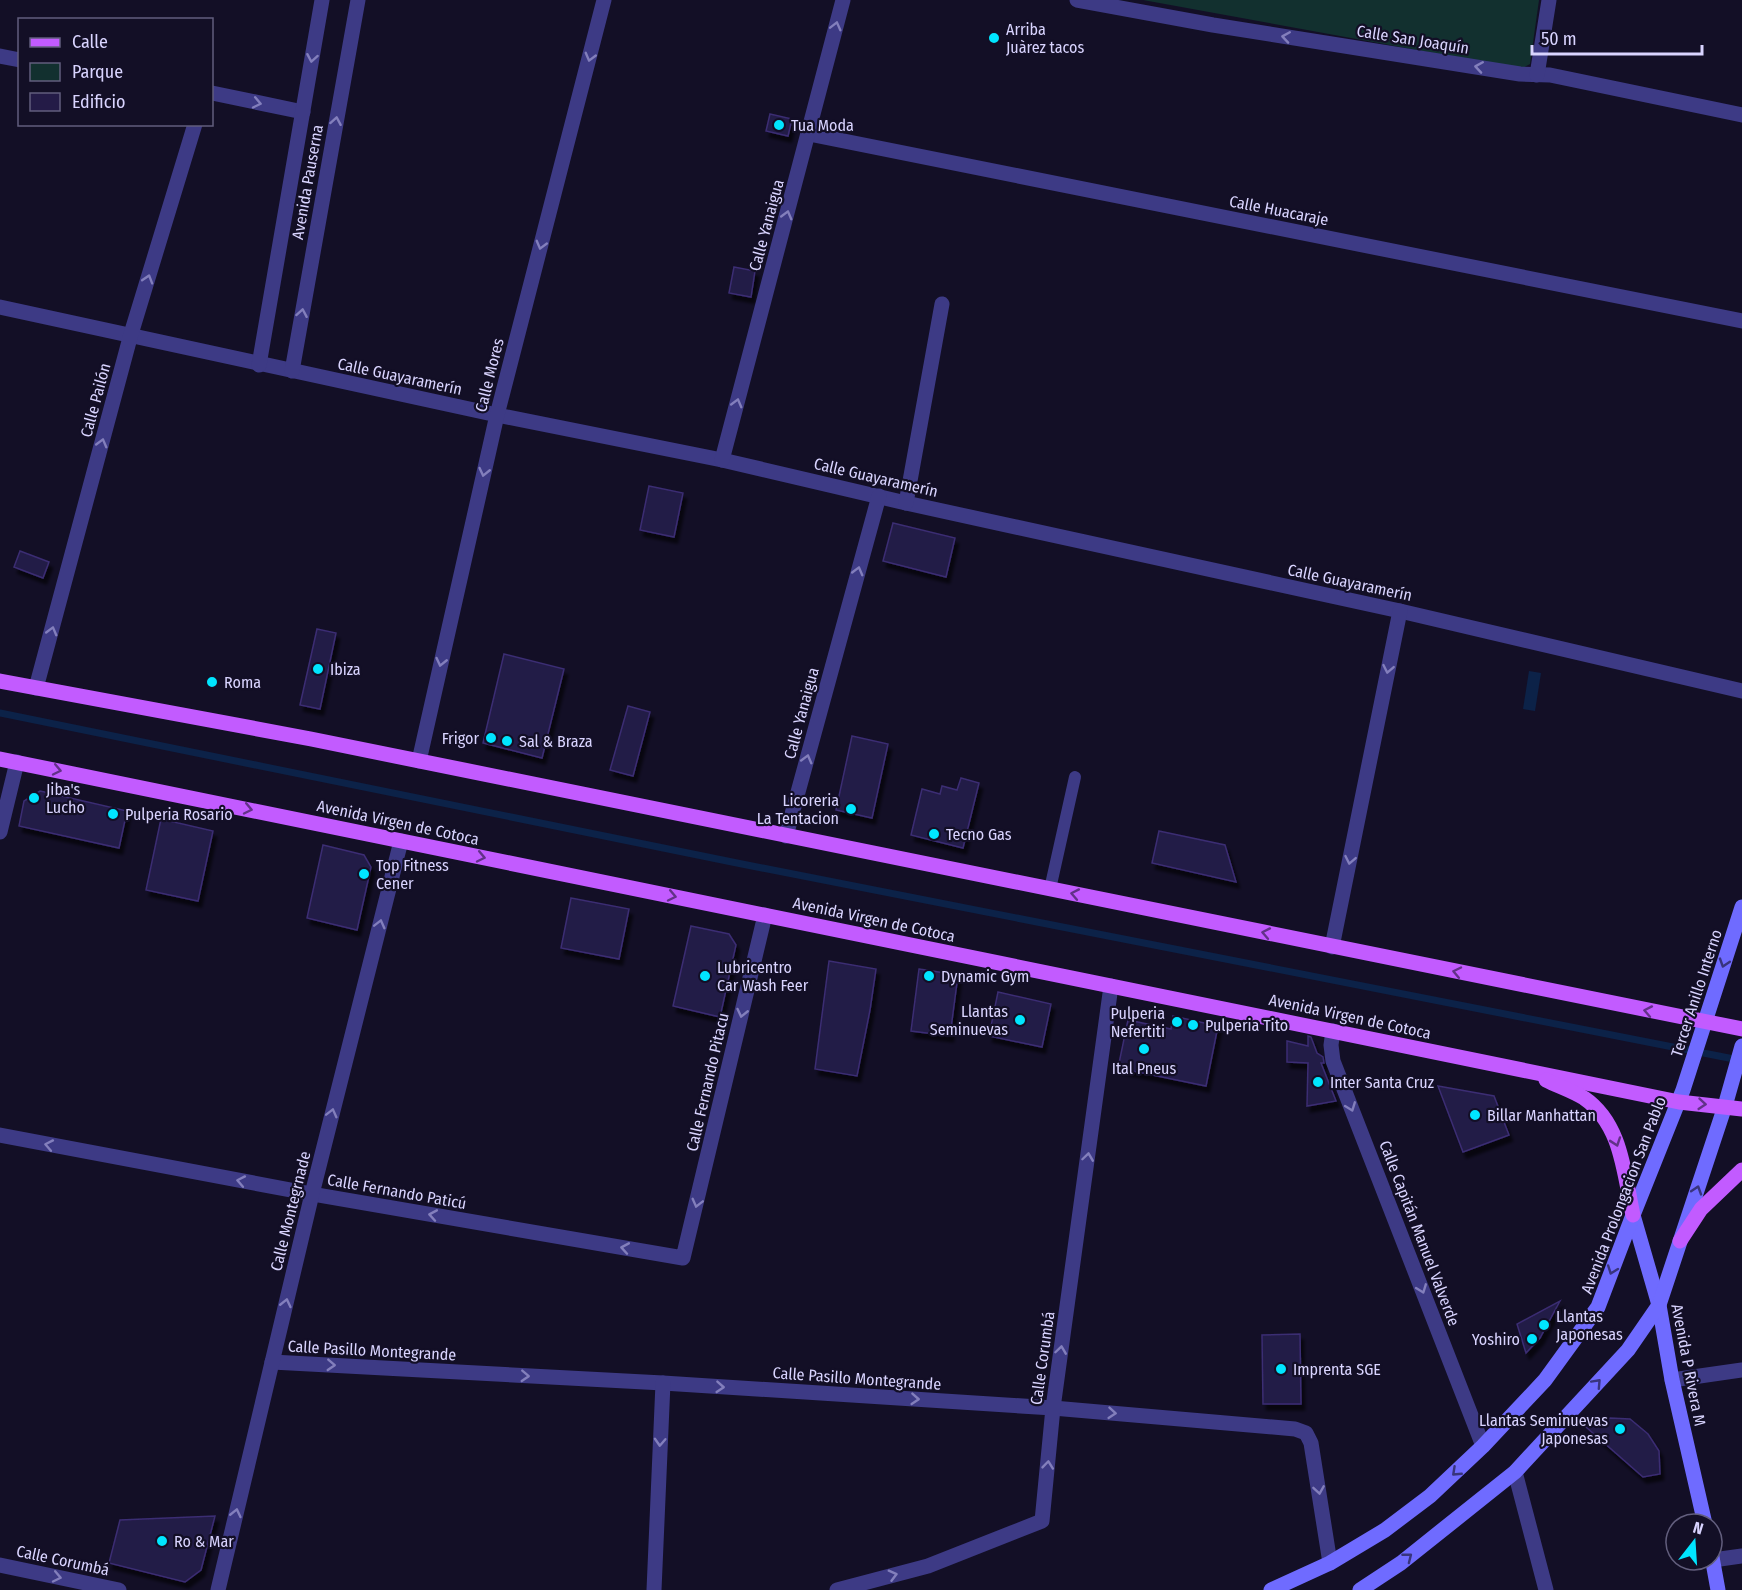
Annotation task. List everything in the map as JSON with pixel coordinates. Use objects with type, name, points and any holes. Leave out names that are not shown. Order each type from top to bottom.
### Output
[{"type":"main road","points":[[0,681],[419,761],[1050,889],[1704,1027],[1742,1029]]},
{"type":"main road","name":"Avenida Virgen de Cotoca","points":[[0,759],[1525,1070],[1726,1102],[1742,1109]]},
{"type":"main road","name":"Tercer Anillo Interno","points":[[1681,1096],[1742,907]]},
{"type":"main road","points":[[1360,1590],[1401,1563],[1515,1472],[1628,1350],[1659,1305],[1726,1102],[1742,1046]]},
{"type":"main road","points":[[1525,1070],[1584,1099],[1606,1119],[1617,1142],[1633,1215]]},
{"type":"main road","name":"Avenida Prolongacion San Pablo","points":[[1270,1590],[1330,1563],[1385,1530],[1421,1503],[1483,1446],[1545,1380],[1598,1307],[1681,1096]]},
{"type":"main road","points":[[1680,1241],[1701,1209],[1742,1170]]},
{"type":"main road","name":"Avenida P Rivera M","points":[[1633,1215],[1659,1305],[1672,1380],[1702,1512]]},
{"type":"main road","points":[[1715,1572],[1718,1590]]},
{"type":"street","name":"Avenida Pauserna","points":[[259,364],[322,0]]},
{"type":"street","name":"Avenida Pauserna","points":[[292,371],[357,0]]},
{"type":"street","name":"Calle Mores","points":[[419,761],[497,415],[604,0]]},
{"type":"street","name":"Calle Yanaigua","points":[[722,460],[843,0]]},
{"type":"street","name":"Calle San Joaquín","points":[[1077,0],[1237,29],[1508,72],[1550,75],[1742,115]]},
{"type":"street","points":[[1536,75],[1549,0]]},
{"type":"street","points":[[0,56],[18,60]]},
{"type":"street","points":[[213,93],[303,112]]},
{"type":"street","name":"Calle Pailón","points":[[36,688],[131,334],[194,126]]},
{"type":"street","name":"Calle Huacaraje","points":[[809,134],[1742,321]]},
{"type":"street","points":[[906,503],[942,304]]},
{"type":"street","name":"Calle Guayaramerín","points":[[0,307],[497,415],[722,460],[906,503],[1400,611],[1742,691]]},
{"type":"street","name":"Calle Yanaigua","points":[[786,836],[879,496]]},
{"type":"street","points":[[1332,947],[1400,611]]},
{"type":"street","points":[[0,832],[17,762]]},
{"type":"street","name":"Calle Montegrnade","points":[[218,1590],[312,1194],[401,841]]},
{"type":"street","name":"Calle Fernando Pitacu","points":[[683,1258],[765,915]]},
{"type":"street","name":"Calle Corumbá","points":[[837,1590],[928,1566],[1042,1521],[1053,1408],[1111,986]]},
{"type":"street","name":"Calle Capitán Manuel Valverde","points":[[1333,1031],[1331,1045],[1333,1061],[1483,1446]]},
{"type":"street","name":"Calle Fernando Paticú","points":[[0,1135],[312,1194],[683,1258]]},
{"type":"street","name":"Calle Pasillo Montegrande","points":[[272,1362],[663,1383],[1053,1408],[1294,1429],[1306,1433],[1311,1443],[1330,1563]]},
{"type":"street","points":[[1672,1380],[1742,1370]]},
{"type":"street","points":[[654,1590],[663,1383]]},
{"type":"street","points":[[1515,1472],[1546,1590]]},
{"type":"street","points":[[1724,1558],[1742,1556]]},
{"type":"street","name":"Calle Corumbá","points":[[0,1565],[120,1590]]},
{"type":"lane","points":[[1050,889],[1075,777]]},
{"type":"green space","points":[[1143,0],[1539,0],[1530,64],[1521,69]]},
{"type":"water","points":[[1529,671],[1541,673],[1535,711],[1523,709]]},
{"type":"building","name":"Tua Moda","points":[[770,114],[792,119],[788,136],[766,131]]},
{"type":"building","points":[[734,267],[755,271],[751,297],[729,293]]},
{"type":"building","points":[[649,486],[683,493],[674,537],[640,530]]},
{"type":"building","points":[[893,523],[955,538],[946,577],[883,561]]},
{"type":"building","points":[[20,551],[49,562],[43,578],[14,567]]},
{"type":"building","name":"Ibiza","points":[[317,629],[336,633],[320,709],[300,705]]},
{"type":"building","points":[[504,654],[564,669],[542,758],[483,743]]},
{"type":"building","points":[[628,706],[650,712],[633,776],[610,770]]},
{"type":"building","points":[[852,736],[888,744],[872,818],[836,810]]},
{"type":"building","points":[[961,778],[979,783],[963,848],[911,835],[922,789],[940,794],[942,786],[957,790]]},
{"type":"building","points":[[40,791],[127,811],[119,848],[19,826],[24,801]]},
{"type":"building","points":[[161,819],[213,831],[198,901],[146,890]]},
{"type":"building","points":[[1159,831],[1225,845],[1236,882],[1152,863]]},
{"type":"building","points":[[323,845],[364,855],[371,867],[357,930],[307,918]]},
{"type":"building","points":[[571,898],[629,909],[619,959],[561,948]]},
{"type":"building","name":"Lubricentro Car Wash Feer","points":[[691,926],[729,934],[736,945],[720,1017],[673,1006]]},
{"type":"building","points":[[829,961],[876,969],[857,1076],[815,1069]]},
{"type":"building","points":[[919,969],[958,975],[950,1036],[911,1031]]},
{"type":"building","name":"Llantas Seminuevas","points":[[998,992],[1051,1004],[1042,1047],[989,1036]]},
{"type":"building","points":[[1173,1016],[1218,1026],[1206,1086],[1118,1068],[1128,1020],[1171,1029]]},
{"type":"building","name":"Inter Santa Cruz","points":[[1308,1036],[1311,1037],[1317,1053],[1323,1057],[1324,1063],[1321,1063],[1336,1101],[1307,1106],[1308,1063],[1287,1062],[1287,1041],[1308,1046]]},
{"type":"building","name":"Billar Manhattan","points":[[1438,1086],[1494,1096],[1509,1135],[1463,1152]]},
{"type":"building","points":[[1560,1301],[1540,1338],[1526,1353],[1517,1324]]},
{"type":"building","name":"Imprenta SGE","points":[[1300,1334],[1301,1404],[1263,1404],[1262,1335]]},
{"type":"building","points":[[1610,1418],[1630,1419],[1648,1434],[1659,1451],[1660,1474],[1643,1477],[1586,1427]]},
{"type":"building","name":"Ro & Mar","points":[[215,1516],[201,1570],[185,1582],[109,1563],[120,1520]]},
{"type":"waterway","points":[[0,713],[737,863],[1739,1060]]},
{"type":"place","name":"Arriba Juàrez tacos","points":[[994,38]]},
{"type":"place","name":"Tua Moda","points":[[779,125]]},
{"type":"place","name":"Ibiza","points":[[318,669]]},
{"type":"place","name":"Roma","points":[[212,682]]},
{"type":"place","name":"Frigor","points":[[491,738]]},
{"type":"place","name":"Sal & Braza","points":[[507,741]]},
{"type":"place","name":"Jiba's Lucho","points":[[34,798]]},
{"type":"place","name":"Licoreria La Tentacion","points":[[851,809]]},
{"type":"place","name":"Pulperia Rosario","points":[[113,814]]},
{"type":"place","name":"Tecno Gas","points":[[934,834]]},
{"type":"place","name":"Top Fitness Cener","points":[[364,874]]},
{"type":"place","name":"Lubricentro Car Wash Feer","points":[[705,976]]},
{"type":"place","name":"Dynamic Gym","points":[[929,976]]},
{"type":"place","name":"Llantas Seminuevas","points":[[1020,1020]]},
{"type":"place","name":"Pulperia Nefertiti","points":[[1177,1022]]},
{"type":"place","name":"Pulperia Tito","points":[[1193,1025]]},
{"type":"place","name":"Ital Pneus","points":[[1144,1049]]},
{"type":"place","name":"Inter Santa Cruz","points":[[1318,1082]]},
{"type":"place","name":"Billar Manhattan","points":[[1475,1115]]},
{"type":"place","name":"Llantas Japonesas","points":[[1544,1325]]},
{"type":"place","name":"Yoshiro","points":[[1532,1339]]},
{"type":"place","name":"Imprenta SGE","points":[[1281,1369]]},
{"type":"place","name":"Llantas Seminuevas Japonesas","points":[[1620,1429]]},
{"type":"place","name":"Ro & Mar","points":[[162,1541]]}]
